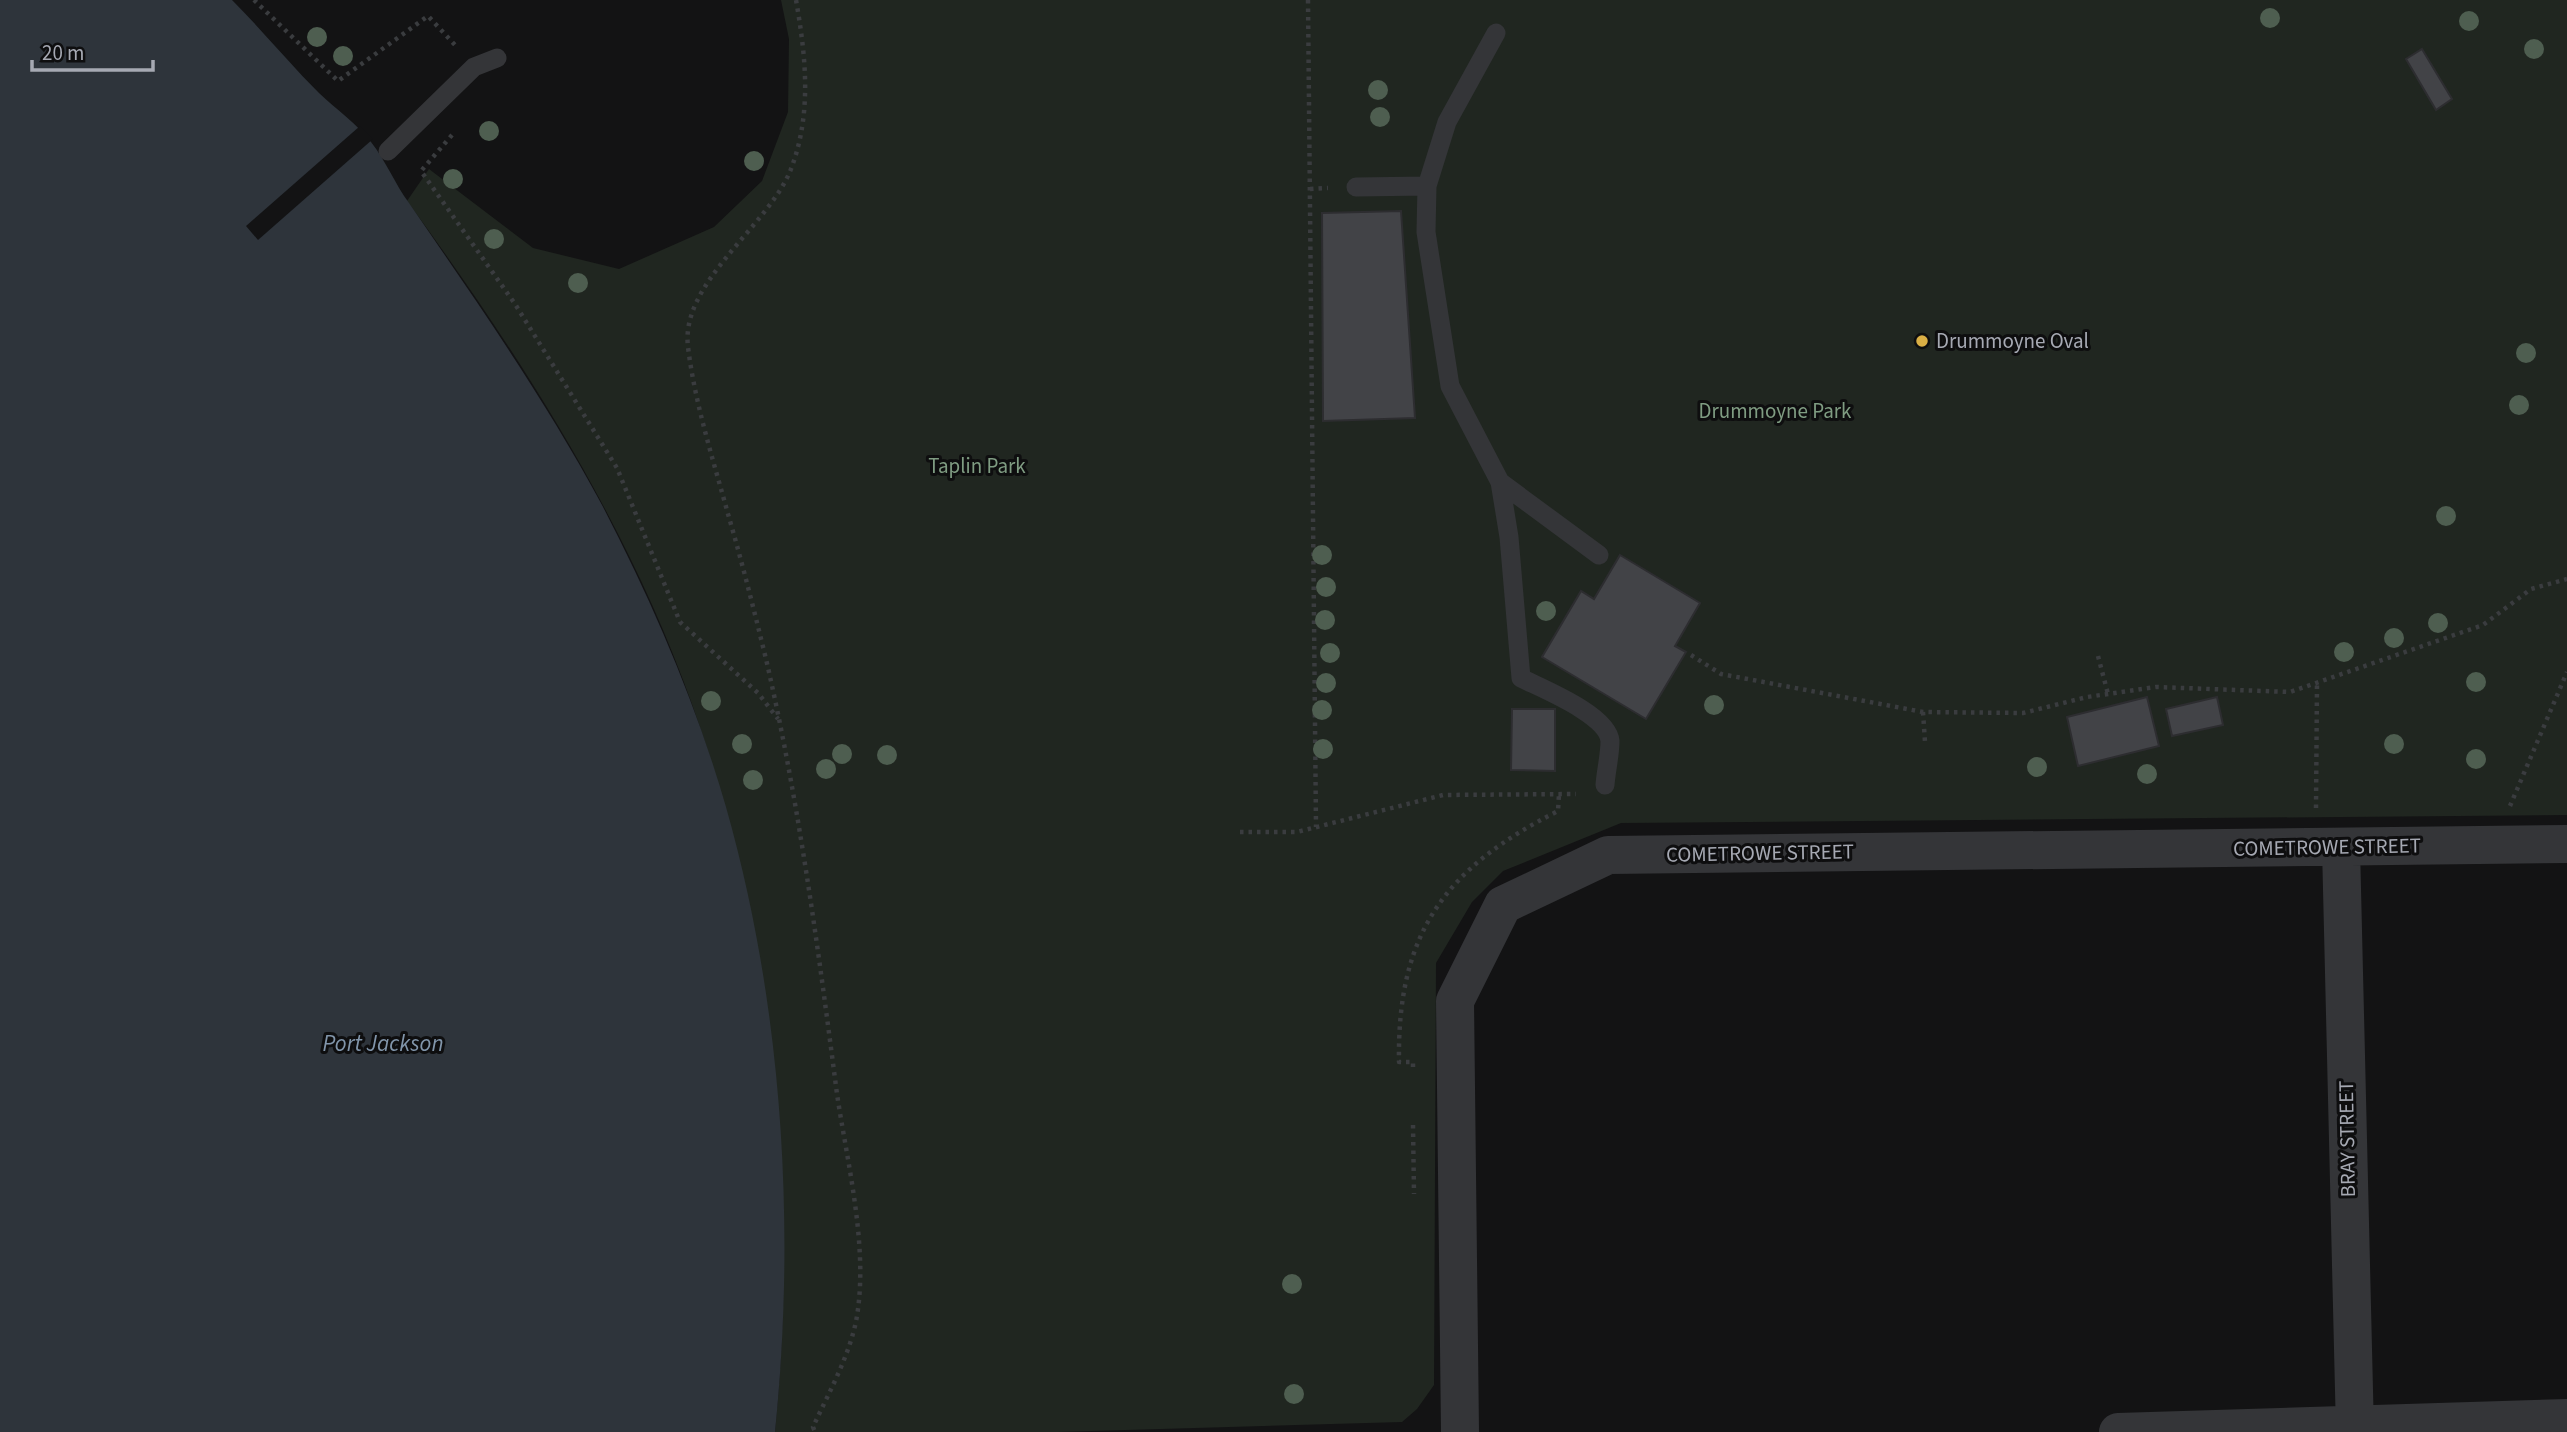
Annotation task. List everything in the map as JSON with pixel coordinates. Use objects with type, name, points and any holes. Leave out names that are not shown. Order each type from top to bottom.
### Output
[{"type":"street","name":"COMETROWE STREET","points":[[1460,1432],[1455,1001],[1503,905],[1608,855],[2567,844]]},
{"type":"street","name":"BRAY STREET","points":[[2328,847],[2354,1427]]},
{"type":"street","points":[[2118,1432],[2354,1427],[2567,1418]]},
{"type":"lane","points":[[1496,33],[1447,122],[1427,186],[1426,232],[1450,386],[1500,482],[1509,537],[1521,678],[1560,697],[1604,725],[1610,739],[1605,785]]},
{"type":"lane","points":[[388,151],[474,67],[497,58]]},
{"type":"lane","points":[[1356,187],[1427,186]]},
{"type":"lane","points":[[1500,482],[1599,555]]},
{"type":"path","points":[[254,0],[338,81],[428,16],[474,67]]},
{"type":"path","points":[[796,0],[806,57],[805,107],[790,173],[711,279],[692,312],[687,342],[708,445],[748,586],[779,721],[805,861],[860,1272],[858,1312],[840,1369],[813,1431]]},
{"type":"path","points":[[1308,0],[1317,827]]},
{"type":"path","points":[[457,129],[421,171],[516,304],[617,468],[680,622],[758,693],[779,721]]},
{"type":"path","points":[[1691,655],[1721,674],[1923,712],[2022,713],[2108,694],[2156,687],[2290,692],[2483,625],[2531,589],[2567,579]]},
{"type":"path","points":[[2098,656],[2108,694]]},
{"type":"path","points":[[2493,845],[2567,673]]},
{"type":"path","points":[[2317,683],[2328,847]]},
{"type":"path","points":[[1923,712],[1925,742]]},
{"type":"path","points":[[1240,832],[1297,832],[1443,795],[1582,794]]},
{"type":"green space","points":[[781,0],[2567,0],[2567,815],[1621,823],[1503,871],[1472,902],[1436,963],[1434,1385],[1417,1409],[1402,1422],[1058,1432],[775,1432],[782,1341],[784,1249],[774,1065],[761,973],[744,883],[721,794],[693,707],[667,639],[604,508],[531,381],[407,201],[429,169],[533,248],[619,269],[714,227],[762,181],[788,112],[789,39]]},
{"type":"water","name":"Port Jackson","points":[[0,0],[232,0],[308,82],[371,142],[404,196],[534,389],[602,505],[655,615],[701,729],[726,807],[761,960],[780,1117],[784,1196],[784,1276],[775,1432],[0,1432]]},
{"type":"pier","points":[[360,126],[373,139],[258,240],[246,226]]},
{"type":"building","points":[[2422,49],[2452,99],[2436,110],[2406,59]]},
{"type":"building","points":[[1401,211],[1415,418],[1323,421],[1322,213]]},
{"type":"building","points":[[1620,555],[1700,603],[1675,646],[1686,652],[1646,719],[1542,657],[1581,591],[1594,599]]},
{"type":"building","points":[[2147,697],[2159,746],[2078,766],[2067,717]]},
{"type":"building","points":[[2217,697],[2223,725],[2172,736],[2166,709]]},
{"type":"building","points":[[1512,709],[1555,709],[1555,771],[1511,770]]},
{"type":"place","name":"Drummoyne Oval","points":[[1922,341]]},
{"type":"park label","name":"Drummoyne Park","points":[[1775,411]]},
{"type":"park label","name":"Taplin Park","points":[[977,466]]}]
